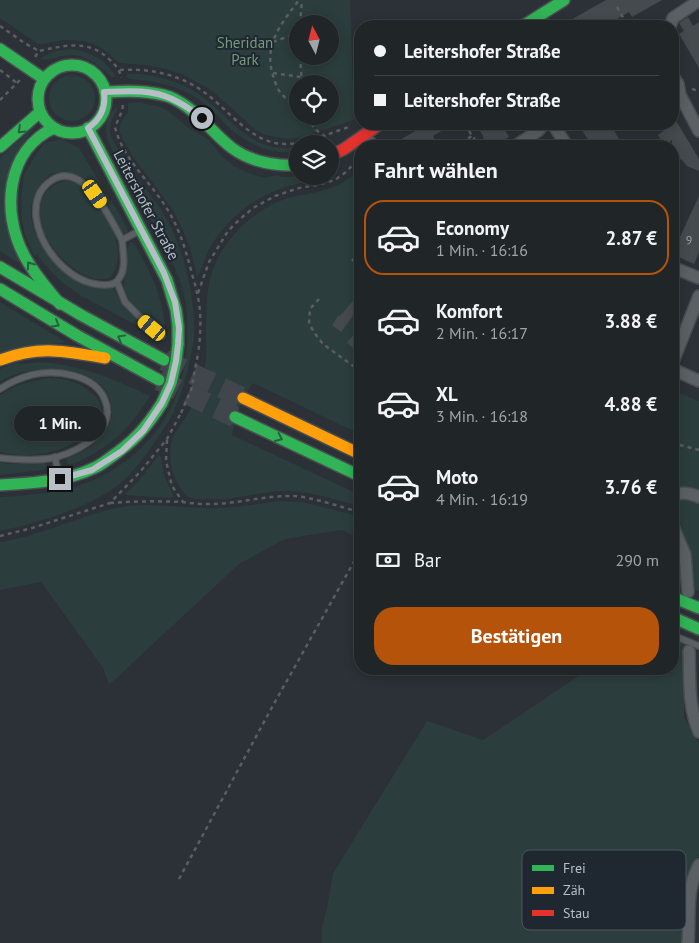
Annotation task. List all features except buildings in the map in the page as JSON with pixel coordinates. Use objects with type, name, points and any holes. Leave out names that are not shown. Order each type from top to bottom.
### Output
[{"type":"main road","points":[[532,20],[564,0]]},
{"type":"main road","points":[[0,49],[44,79]]},
{"type":"main road","points":[[70,65],[92,72],[98,78],[104,92],[105,101],[102,114],[88,128],[78,132],[61,131],[54,128],[40,112],[38,95],[41,85],[44,79],[55,69],[70,65]]},
{"type":"main road","points":[[104,92],[154,93],[171,98],[189,108],[233,148],[252,159],[269,164],[289,166]]},
{"type":"main road","points":[[0,148],[40,112]]},
{"type":"main road","points":[[54,128],[35,139],[24,153],[16,169],[10,207],[13,227],[20,247],[28,262],[60,304]]},
{"type":"main road","name":"Leitershofer Straße","points":[[0,485],[60,479],[92,470],[122,451],[143,431],[162,403],[171,383],[176,361],[179,328],[175,302],[164,273],[88,128]]},
{"type":"main road","points":[[357,140],[371,130]]},
{"type":"main road","points":[[339,152],[354,142]]},
{"type":"main road","points":[[0,267],[60,304],[164,360]]},
{"type":"main road","points":[[0,290],[49,320],[159,380]]},
{"type":"main road","points":[[0,360],[22,352],[45,349],[120,360]]},
{"type":"main road","points":[[243,398],[354,451]]},
{"type":"main road","points":[[235,418],[354,473]]},
{"type":"main road","points":[[679,599],[699,608]]},
{"type":"main road","points":[[679,620],[699,629]]},
{"type":"street","points":[[672,20],[694,4],[694,0]]},
{"type":"street","points":[[679,90],[699,131]]},
{"type":"street","points":[[525,140],[539,130]]},
{"type":"street","points":[[364,135],[368,140]]},
{"type":"street","points":[[679,270],[699,278]]},
{"type":"street","points":[[679,346],[699,296]]},
{"type":"street","points":[[679,372],[699,381]]},
{"type":"street","points":[[679,494],[685,493],[699,497]]},
{"type":"street","points":[[679,541],[685,555],[688,592]]},
{"type":"street","points":[[694,649],[691,707],[699,732]]},
{"type":"street","points":[[688,943],[691,884],[699,864]]},
{"type":"lane","points":[[67,176],[76,178],[95,194],[122,240],[124,261],[117,282],[110,285],[100,285],[82,280],[53,255],[40,235],[36,205],[42,188],[55,178],[67,176]]},
{"type":"lane","points":[[122,240],[141,230]]},
{"type":"lane","points":[[117,282],[125,302],[162,336]]},
{"type":"lane","points":[[0,389],[31,375],[43,373],[57,373],[81,378],[96,388],[101,394],[105,400],[107,416],[101,431],[80,448],[55,457],[29,459],[0,458]]},
{"type":"lane","points":[[55,457],[60,479]]},
{"type":"lane","points":[[679,639],[694,649]]},
{"type":"path","points":[[300,0],[300,15]]},
{"type":"path","points":[[289,99],[279,90],[272,73],[270,54],[273,42],[282,23],[300,0]]},
{"type":"path","points":[[617,7],[625,20]]},
{"type":"path","points":[[0,26],[40,51],[67,45],[89,47],[108,58],[120,70],[152,72],[189,82],[217,102],[252,134],[262,139],[289,144]]},
{"type":"path","points":[[273,42],[289,36]]},
{"type":"path","points":[[0,100],[17,83],[40,51]]},
{"type":"path","points":[[0,70],[17,83]]},
{"type":"path","name":"Leitershofer Straße","points":[[0,536],[32,528],[110,503],[140,472],[167,439],[191,390],[201,330],[198,294],[182,236],[174,220],[162,201],[138,172],[118,137],[115,127],[123,107],[120,70]]},
{"type":"path","points":[[272,73],[289,75]]},
{"type":"path","points":[[312,125],[315,131],[323,135],[354,125]]},
{"type":"path","points":[[468,130],[475,140]]},
{"type":"path","points":[[465,140],[472,136]]},
{"type":"path","points":[[198,294],[209,262],[228,231],[253,208],[275,196],[334,180],[354,163]]},
{"type":"path","points":[[319,299],[310,309],[309,324],[323,344],[354,367]]},
{"type":"path","points":[[167,439],[166,461],[172,486],[183,502]]},
{"type":"path","points":[[679,444],[699,450]]},
{"type":"path","points":[[110,503],[132,501],[206,504],[275,496],[295,496],[354,510]]},
{"type":"path","points":[[180,879],[271,709],[354,562]]},
{"type":"green space","name":"Sheridan Park","points":[[0,0],[350,0],[354,120],[339,125],[339,75],[289,75],[289,125],[338,125],[307,135],[289,135],[289,139],[287,139],[265,135],[256,130],[211,90],[182,74],[145,65],[119,63],[103,49],[84,41],[63,40],[38,44],[0,18]]},
{"type":"green space","points":[[70,49],[96,57],[107,65],[116,77],[112,77],[90,60],[78,56],[63,56],[49,60],[40,59],[54,52]]},
{"type":"green space","points":[[128,74],[139,74],[158,77],[185,86],[212,104],[243,133],[254,140],[280,148],[289,147],[289,152],[268,150],[251,143],[227,126],[205,104],[187,93],[169,85],[126,77]]},
{"type":"green space","points":[[72,75],[85,79],[91,85],[95,98],[91,111],[85,117],[72,121],[59,117],[53,111],[49,98],[53,85],[59,79]]},
{"type":"green space","points":[[139,102],[161,107],[209,140],[233,166],[265,178],[276,175],[289,177],[289,185],[295,185],[263,196],[234,218],[225,227],[209,250],[197,277],[190,248],[173,210],[133,157],[120,134],[121,122],[128,112],[128,103]]},
{"type":"green space","points":[[118,107],[110,125],[112,139],[136,177],[165,216],[180,248],[185,266],[194,320],[194,341],[186,376],[175,411],[147,453],[123,481],[96,499],[64,513],[0,531],[0,497],[38,494],[76,486],[100,477],[119,466],[151,438],[173,403],[180,384],[185,363],[187,341],[187,317],[184,294],[169,256],[129,176],[113,152],[109,142],[106,133],[109,116]]},
{"type":"green space","points":[[37,124],[19,149],[18,263],[0,251],[0,158]]},
{"type":"green space","points":[[62,139],[79,148],[127,227],[128,232],[122,233],[94,187],[81,177],[59,172],[45,179],[37,190],[33,202],[31,213],[37,238],[53,261],[74,279],[98,288],[113,288],[125,307],[156,336],[80,295],[62,282],[37,255],[34,256],[25,235],[22,220],[21,197],[24,175],[44,143]]},
{"type":"green space","points":[[354,174],[354,431],[253,383],[245,395],[235,420],[232,435],[354,492],[354,504],[292,491],[222,499],[188,497],[179,486],[173,474],[170,454],[174,435],[194,401],[203,376],[206,358],[208,291],[214,266],[220,254],[240,228],[267,207],[285,199],[334,187]]},
{"type":"green space","points":[[73,182],[90,194],[106,216],[112,229],[117,242],[118,255],[116,268],[110,278],[91,278],[82,274],[56,252],[45,236],[40,219],[41,202],[50,188],[58,183]]},
{"type":"green space","points":[[130,242],[134,243],[156,286],[162,308],[165,332],[161,332],[132,305],[125,292],[124,281]]},
{"type":"green space","points":[[0,302],[66,342],[0,353]]},
{"type":"green space","points":[[15,363],[54,363],[96,373],[150,396],[130,424],[106,446],[86,458],[68,464],[66,459],[89,447],[107,429],[112,412],[108,395],[99,383],[84,375],[67,370],[30,371],[13,375],[0,382],[0,369]]},
{"type":"green space","points":[[48,378],[74,382],[88,390],[98,400],[102,410],[100,419],[86,435],[75,442],[48,453],[27,455],[0,452],[0,395],[18,385]]},
{"type":"green space","points":[[679,393],[699,401],[699,591],[679,583]]},
{"type":"green space","points":[[158,455],[161,457],[164,475],[174,497],[126,495],[144,475]]},
{"type":"green space","points":[[0,462],[7,464],[44,463],[47,466],[44,470],[0,475]]},
{"type":"green space","points":[[277,501],[302,502],[354,515],[354,534],[352,535],[341,530],[285,539],[239,564],[109,685],[103,668],[41,582],[0,590],[0,542],[32,535],[96,513],[128,506],[155,505],[220,508]]},
{"type":"green space","points":[[679,642],[687,645],[684,717],[699,743],[699,855],[690,875],[686,914],[686,850],[522,850],[522,930],[684,930],[683,943],[322,943],[322,927],[333,873],[427,721],[483,740],[580,675],[679,675]]},
{"type":"tunnel","points":[[164,360],[243,398]]},
{"type":"tunnel","points":[[159,380],[235,417]]},
{"type":"traffic: fast","points":[[532,20],[564,0]]},
{"type":"traffic: fast","points":[[0,49],[44,79]]},
{"type":"traffic: fast","points":[[72,65],[85,68],[96,75],[103,86],[106,99],[103,112],[96,123],[85,130],[72,133],[59,130],[48,123],[41,112],[38,99],[41,86],[48,75],[59,68],[72,65]]},
{"type":"traffic: fast","points":[[105,92],[146,92],[170,97],[188,107],[224,142],[239,153],[255,160],[289,165]]},
{"type":"traffic: fast","points":[[0,147],[40,112]]},
{"type":"traffic: fast","points":[[54,128],[38,138],[26,151],[17,167],[12,184],[11,202],[12,220],[24,255],[36,274],[60,304]]},
{"type":"traffic: fast","points":[[88,128],[167,280],[176,310],[178,344]]},
{"type":"traffic: fast","points":[[0,267],[81,315],[164,360]]},
{"type":"traffic: fast","points":[[0,289],[78,336],[159,380]]},
{"type":"traffic: fast","points":[[162,403],[171,383],[178,344]]},
{"type":"traffic: fast","points":[[0,485],[60,479],[83,473],[98,466],[138,435],[162,403]]},
{"type":"traffic: fast","points":[[235,417],[354,473]]},
{"type":"traffic: fast","points":[[679,600],[699,608]]},
{"type":"traffic: fast","points":[[679,620],[699,629]]},
{"type":"traffic: slow","points":[[0,360],[14,355],[40,351],[64,352],[105,358]]},
{"type":"traffic: slow","points":[[243,398],[354,451]]},
{"type":"traffic: jam","points":[[357,140],[371,130]]},
{"type":"traffic: jam","points":[[339,152],[354,142]]},
{"type":"route","points":[[60,479],[92,470],[122,451],[143,431],[162,403],[171,383],[178,344],[179,328],[175,302],[164,273],[88,128],[102,114],[105,101],[104,92],[137,91],[154,93],[171,98],[202,118]]}]
